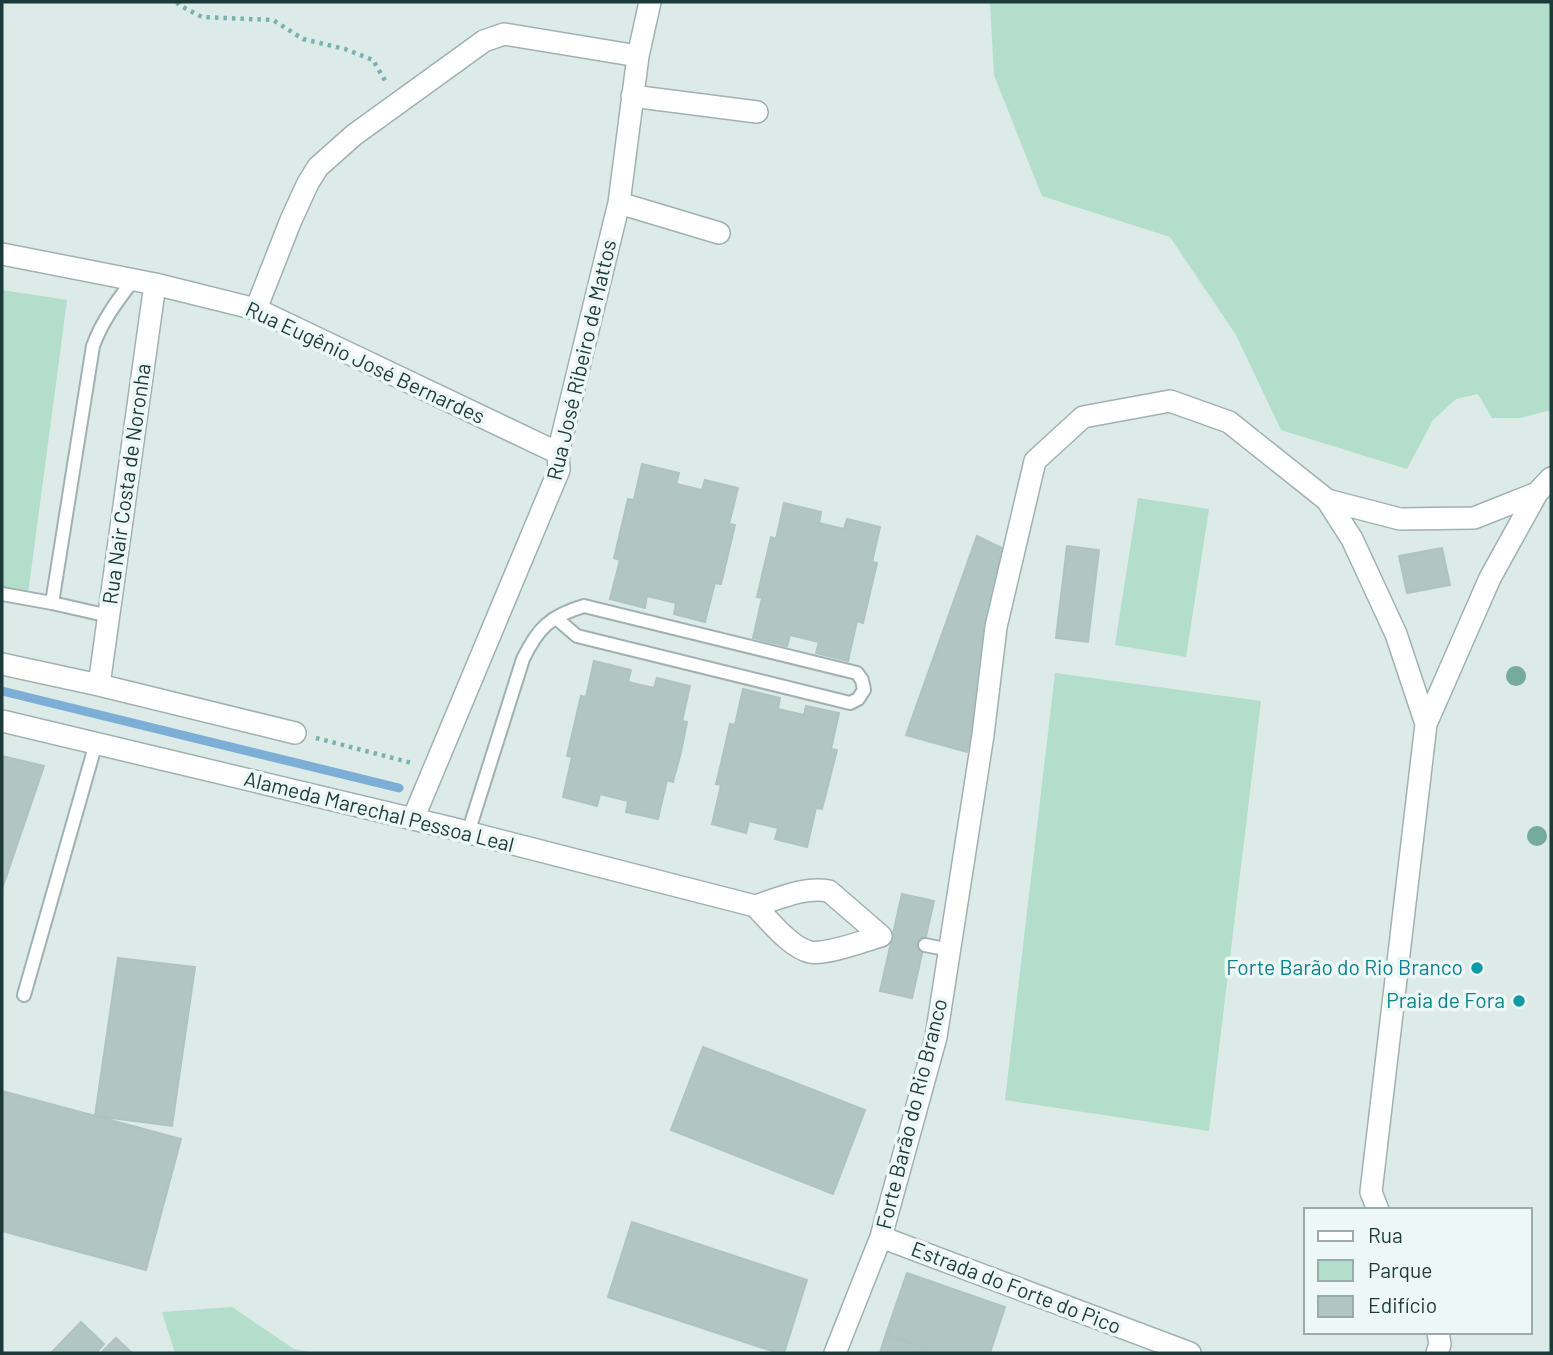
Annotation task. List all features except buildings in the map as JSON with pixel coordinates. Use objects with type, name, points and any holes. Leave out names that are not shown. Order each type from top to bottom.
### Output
[{"type":"street","name":"Rua José Ribeiro de Mattos","points":[[414,819],[559,470],[558,453],[619,203],[638,56],[650,2]]},
{"type":"street","points":[[256,309],[290,220],[318,167],[354,135],[484,41],[498,35],[522,36],[638,56]]},
{"type":"street","points":[[632,96],[757,112]]},
{"type":"street","points":[[619,203],[719,233]]},
{"type":"street","name":"Rua Eugênio José Bernardes","points":[[2,254],[134,279],[256,309],[558,453]]},
{"type":"street","name":"Rua Nair Costa de Noronha","points":[[99,685],[155,284]]},
{"type":"street","name":"Forte Barão do Rio Branco","points":[[835,1353],[881,1237],[936,1037],[983,735],[996,626],[1035,461],[1083,417],[1170,401],[1229,422],[1327,500],[1352,539],[1396,634],[1426,724]]},
{"type":"street","name":"Forte Barão do Rio Branco","points":[[1327,500],[1400,519],[1474,518],[1544,485]]},
{"type":"street","name":"Forte Barão do Rio Branco","points":[[1377,1208],[1371,1192],[1372,1180],[1426,724],[1490,578],[1544,485]]},
{"type":"street","points":[[2,664],[295,733]]},
{"type":"street","name":"Alameda Marechal Pessoa Leal","points":[[2,721],[414,819],[755,906],[789,939],[808,952],[819,953],[887,937],[830,891],[809,890],[755,906]]},
{"type":"street","name":"Estrada do Forte do Pico","points":[[881,1237],[1190,1353]]},
{"type":"street","points":[[1437,1353],[1440,1344],[1438,1334]]},
{"type":"lane","points":[[52,603],[93,346],[110,310],[134,279]]},
{"type":"lane","points":[[2,594],[109,616]]},
{"type":"lane","points":[[468,833],[523,659],[539,630],[556,618],[569,611],[584,606],[857,674],[862,680],[864,690],[858,699],[850,703],[577,636],[556,618]]},
{"type":"lane","points":[[24,995],[96,743]]},
{"type":"lane","points":[[925,945],[950,950]]},
{"type":"path","points":[[177,2],[202,17],[273,20],[303,39],[345,49],[373,61],[399,102]]},
{"type":"path","points":[[295,733],[434,769]]},
{"type":"green space","points":[[990,2],[1551,2],[1551,410],[1520,418],[1492,418],[1478,394],[1456,399],[1433,420],[1407,469],[1281,430],[1236,335],[1170,237],[1042,196],[994,75]]},
{"type":"green space","points":[[2,290],[67,300],[28,594],[2,588]]},
{"type":"green space","points":[[1138,498],[1209,509],[1186,657],[1115,645]]},
{"type":"green space","points":[[1055,673],[1261,701],[1209,1131],[1005,1100]]},
{"type":"green space","points":[[232,1307],[294,1349],[316,1353],[175,1353],[162,1312]]},
{"type":"waterway","points":[[2,691],[399,788]]},
{"type":"place","name":"Forte Barão do Rio Branco","points":[[1477,968]]},
{"type":"place","name":"Praia de Fora","points":[[1519,1001]]}]
